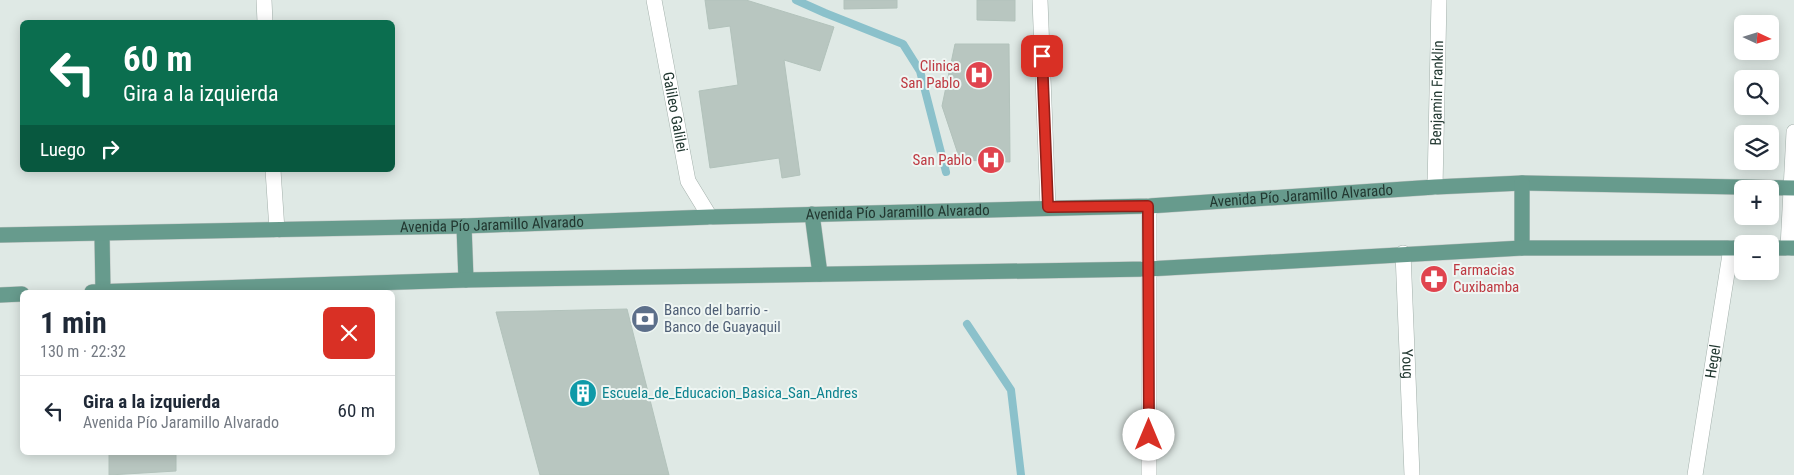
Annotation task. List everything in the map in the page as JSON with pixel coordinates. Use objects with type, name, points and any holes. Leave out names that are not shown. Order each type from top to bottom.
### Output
[{"type":"main road","name":"Avenida Pío Jaramillo Alvarado","points":[[0,235],[464,226],[1048,207],[1148,206],[1522,183],[1793,188]]},
{"type":"main road","points":[[1522,183],[1522,248]]},
{"type":"main road","points":[[812,214],[820,274]]},
{"type":"main road","points":[[464,226],[466,280]]},
{"type":"main road","points":[[102,234],[103,290]]},
{"type":"main road","points":[[164,290],[466,280],[1148,269],[1253,264],[1403,253],[1522,248],[1734,248]]},
{"type":"main road","points":[[0,295],[20,294]]},
{"type":"street","points":[[264,0],[266,20]]},
{"type":"street","name":"Galileo Galilei","points":[[654,0],[688,181],[710,217]]},
{"type":"street","points":[[1040,0],[1048,207]]},
{"type":"street","name":"Benjamin Franklin","points":[[1435,187],[1439,0]]},
{"type":"street","points":[[1791,248],[1794,132]]},
{"type":"street","points":[[273,172],[276,230]]},
{"type":"street","points":[[1148,206],[1149,475]]},
{"type":"street","name":"Youg","points":[[1403,253],[1412,475]]},
{"type":"street","name":"Hegel","points":[[1695,475],[1734,264]]},
{"type":"building","points":[[705,0],[746,0],[834,27],[820,71],[784,60],[800,175],[782,178],[779,158],[710,168],[699,91],[738,85],[730,26],[709,29]]},
{"type":"building","points":[[844,0],[897,0],[897,8],[844,9]]},
{"type":"building","points":[[977,0],[1015,0],[1015,21],[977,20]]},
{"type":"building","name":"Clinica San Pablo","points":[[955,44],[1009,44],[1010,162],[960,160],[942,106]]},
{"type":"building","name":"Escuela_de_Educacion_Basica_San_Andres","points":[[627,309],[669,475],[540,475],[496,312]]},
{"type":"building","points":[[109,455],[176,455],[176,471],[109,475]]},
{"type":"waterway","points":[[796,0],[903,44],[920,71],[946,172]]},
{"type":"waterway","points":[[967,324],[1011,390],[1021,475]]},
{"type":"place","name":"Clinica San Pablo","points":[[979,75]]},
{"type":"place","name":"San Pablo","points":[[991,160]]},
{"type":"place","name":"Farmacias Cuxibamba","points":[[1434,279]]},
{"type":"place","name":"Banco del barrio - Banco de Guayaquil","points":[[645,319]]},
{"type":"place","name":"Escuela_de_Educacion_Basica_San_Andres","points":[[583,393]]},
{"type":"route","points":[[1042,56],[1048,207],[1148,206],[1149,435]]}]
